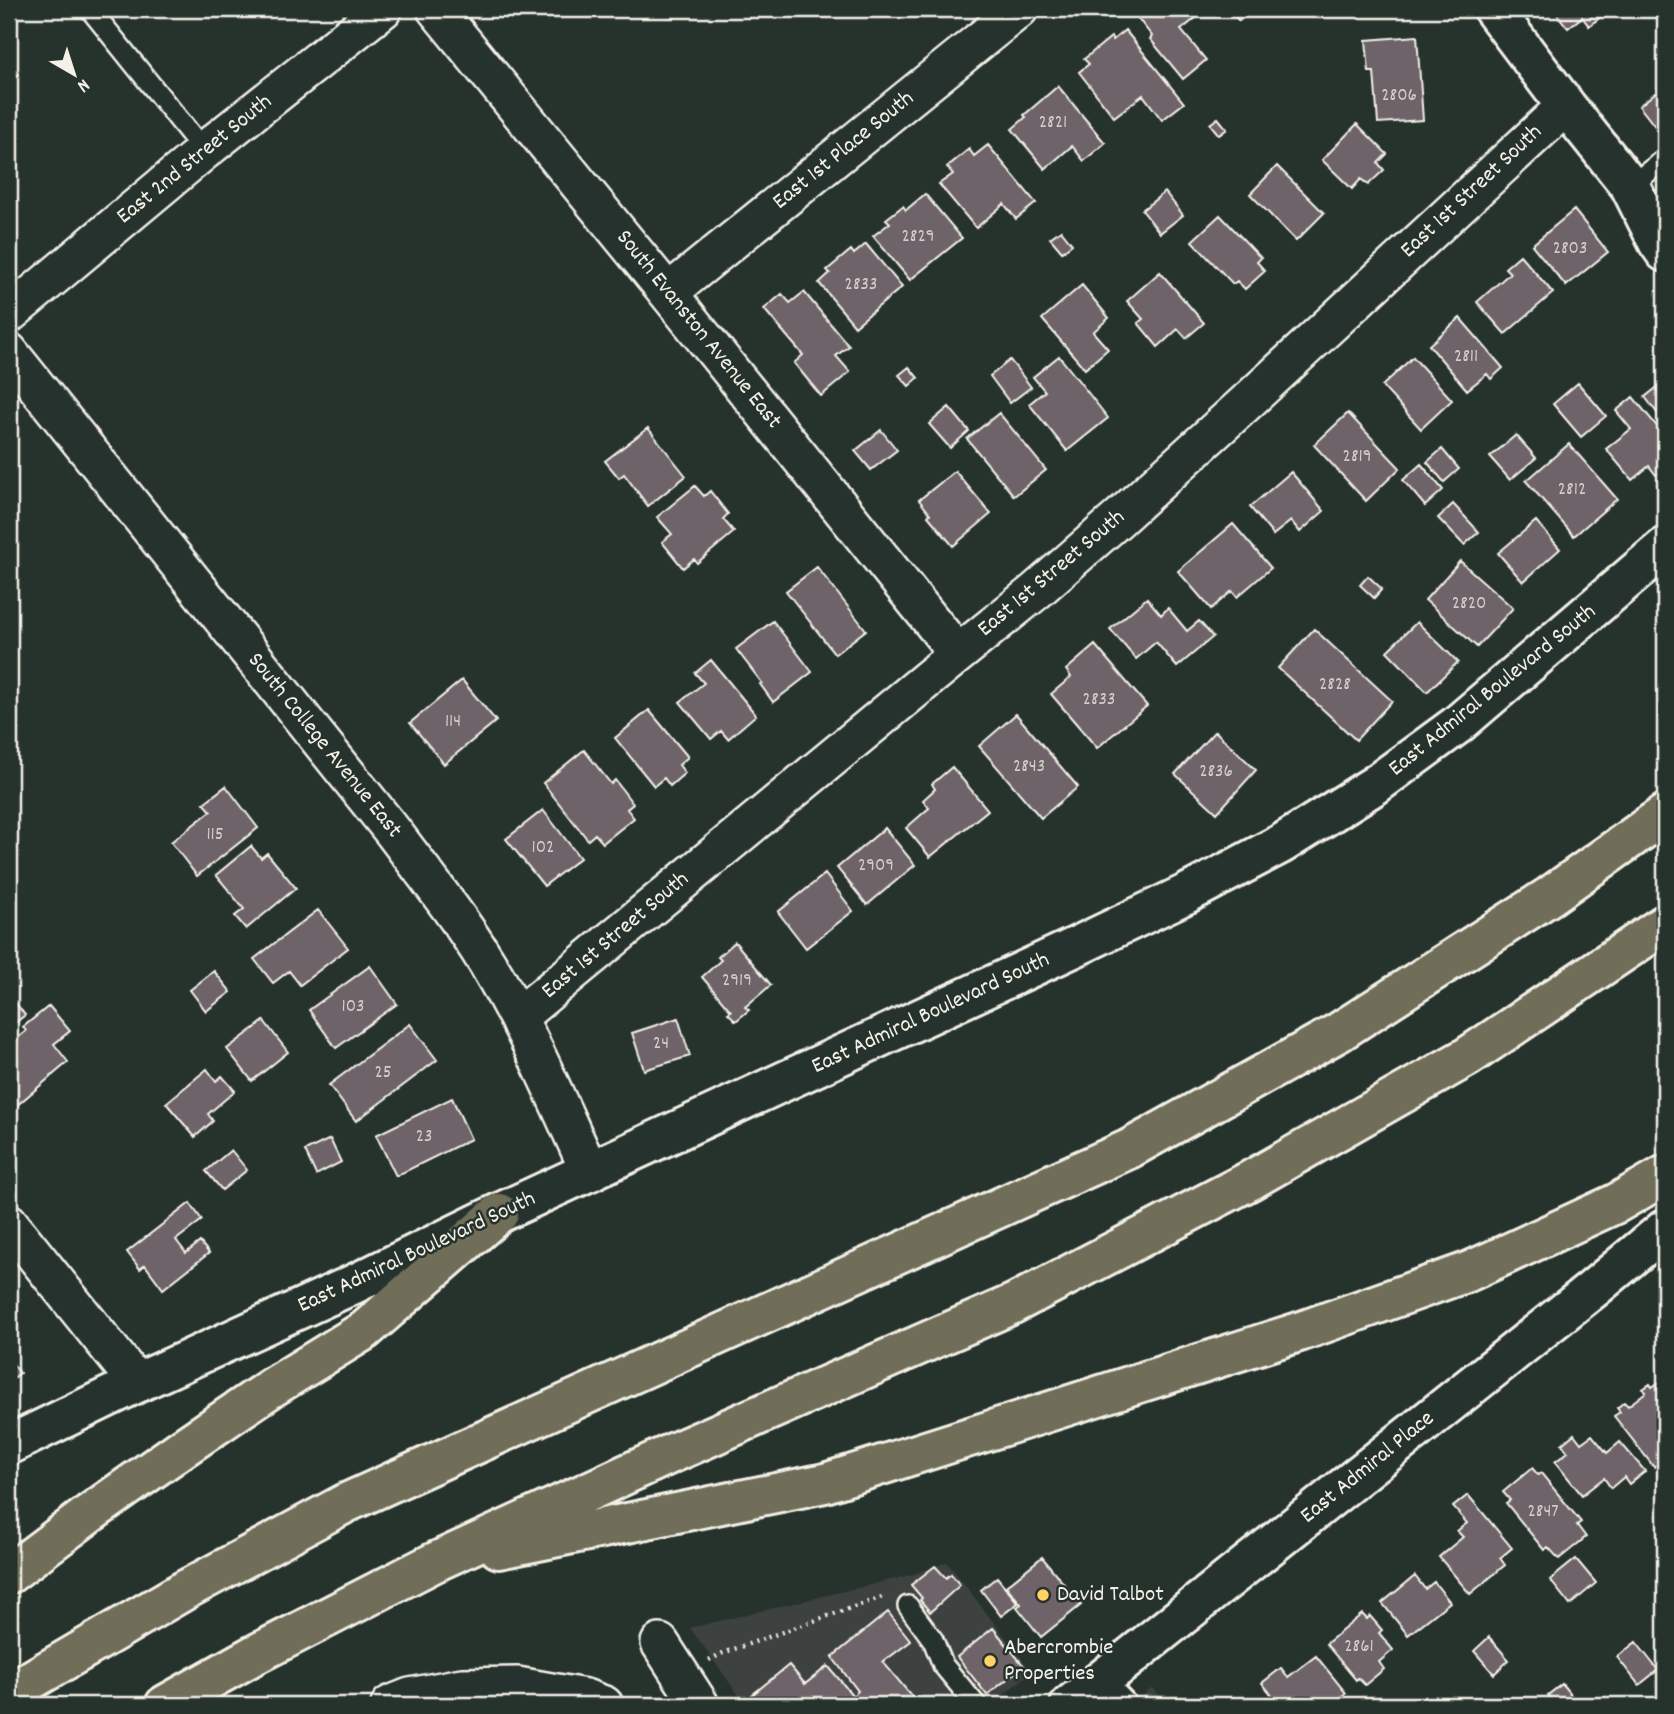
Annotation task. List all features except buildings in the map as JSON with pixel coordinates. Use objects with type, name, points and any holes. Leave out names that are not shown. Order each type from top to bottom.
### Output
[{"type":"highway","points":[[9,1693],[185,1590],[346,1503],[1129,1149],[1339,1032],[1550,896],[1665,814]]},
{"type":"highway","points":[[165,1705],[252,1656],[435,1562],[668,1455],[1025,1298],[1251,1180],[1467,1057],[1665,924]]},
{"type":"highway","points":[[435,1562],[825,1483],[1299,1332],[1470,1272],[1617,1203],[1665,1175]]},
{"type":"highway","points":[[9,1574],[181,1449],[271,1388],[365,1330],[499,1213]]},
{"type":"main road","points":[[1493,9],[1630,186],[1665,252]]},
{"type":"main road","points":[[1630,186],[1665,214]]},
{"type":"main road","name":"East Admiral Boulevard South","points":[[137,1383],[1063,953],[1186,894],[1281,844],[1375,785],[1457,725],[1665,547]]},
{"type":"main road","name":"East Admiral Place","points":[[1070,1705],[1116,1692],[1665,1229]]},
{"type":"main road","points":[[9,1445],[137,1383]]},
{"type":"street","name":"East 2nd Street South","points":[[9,314],[204,151],[383,9]]},
{"type":"street","name":"South Evanston Avenue East","points":[[436,9],[958,653]]},
{"type":"street","name":"East 1st Place South","points":[[668,293],[1019,9]]},
{"type":"street","name":"East 1st Street South","points":[[517,1017],[1036,591],[1117,520],[1566,106]]},
{"type":"street","name":"South College Avenue East","points":[[9,352],[394,833],[447,904],[495,975],[590,1172]]},
{"type":"street","points":[[9,1223],[137,1383]]},
{"type":"street","points":[[660,1643],[700,1705]]},
{"type":"street","points":[[390,1705],[410,1697],[462,1687],[517,1686],[595,1701]]},
{"type":"lane","points":[[90,9],[204,151]]},
{"type":"lane","points":[[1630,186],[1665,159]]},
{"type":"lane","points":[[908,1606],[933,1640],[943,1665],[976,1705]]},
{"type":"path","points":[[680,1674],[723,1653],[881,1595],[896,1596],[908,1606]]},
{"type":"shaded area","points":[[947,1562],[1032,1672],[990,1705],[746,1705],[690,1628],[911,1575]]},
{"type":"shaded area","points":[[1152,1688],[1166,1705],[1131,1705]]},
{"type":"place","name":"David Talbot","points":[[1043,1595]]},
{"type":"place","name":"Abercrombie Properties","points":[[990,1661]]}]
